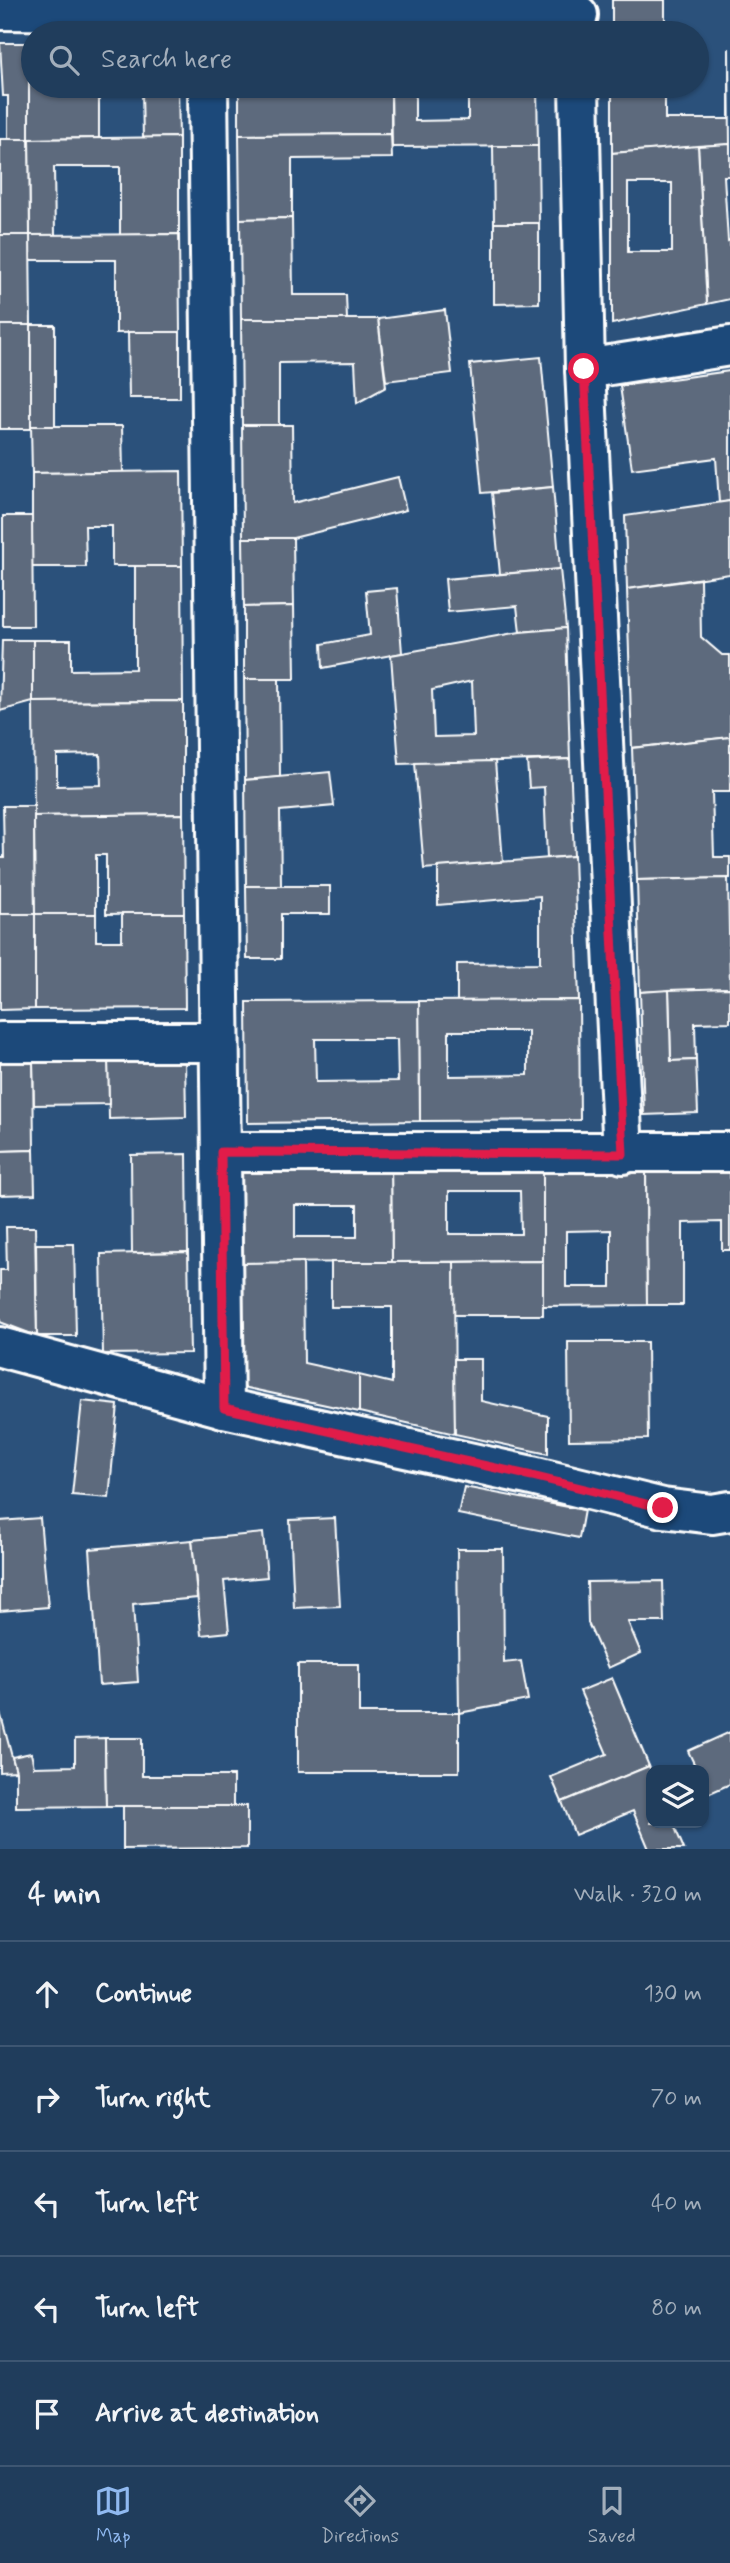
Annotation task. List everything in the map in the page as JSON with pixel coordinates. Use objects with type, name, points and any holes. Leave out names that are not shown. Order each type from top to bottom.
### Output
[{"type":"street","points":[[0,10],[190,21]]},
{"type":"street","points":[[269,21],[578,16]]},
{"type":"street","points":[[208,98],[224,1408]]},
{"type":"street","points":[[579,98],[584,369],[623,1154]]},
{"type":"street","points":[[584,369],[730,346]]},
{"type":"street","points":[[0,1042],[219,1042]]},
{"type":"street","points":[[221,1152],[730,1152]]},
{"type":"street","points":[[0,1347],[224,1408],[532,1476],[663,1508],[712,1514],[730,1511]]},
{"type":"building","points":[[612,0],[665,0],[665,21],[612,21]]},
{"type":"building","points":[[0,43],[21,43],[21,98],[29,98],[29,139],[8,139],[8,96],[3,96]]},
{"type":"building","points":[[729,48],[730,144],[612,153],[612,98],[665,98],[665,119],[729,119]]},
{"type":"building","points":[[29,98],[99,98],[99,138],[29,139]]},
{"type":"building","points":[[142,98],[178,98],[179,137],[143,138]]},
{"type":"building","points":[[239,98],[391,98],[391,134],[239,135]]},
{"type":"building","points":[[391,98],[415,98],[415,121],[468,120],[468,98],[537,98],[538,146],[392,147]]},
{"type":"building","points":[[391,134],[392,158],[292,159],[292,218],[240,219],[239,135]]},
{"type":"building","points":[[179,137],[179,234],[120,235],[120,167],[54,167],[55,235],[30,235],[29,139]]},
{"type":"building","points":[[0,139],[29,139],[30,235],[0,235]]},
{"type":"building","points":[[730,144],[730,176],[724,176],[728,241],[730,240],[730,299],[707,304],[698,146]]},
{"type":"building","points":[[493,146],[538,146],[539,223],[494,223]]},
{"type":"building","points":[[698,146],[707,304],[612,324],[612,153]],"holes":[[[628,183],[672,183],[672,252],[628,252]]]},
{"type":"building","points":[[292,218],[293,295],[346,295],[347,319],[241,319],[240,219]]},
{"type":"building","points":[[494,223],[539,223],[539,303],[494,304]]},
{"type":"building","points":[[179,234],[180,332],[116,333],[116,260],[30,260],[30,235]]},
{"type":"building","points":[[0,235],[30,235],[31,325],[0,325]]},
{"type":"building","points":[[445,310],[452,373],[386,381],[378,319]]},
{"type":"building","points":[[241,319],[378,319],[386,387],[357,403],[355,362],[279,363],[279,425],[242,425]]},
{"type":"building","points":[[0,325],[31,325],[31,429],[0,429]]},
{"type":"building","points":[[31,325],[55,325],[55,426],[31,426]]},
{"type":"building","points":[[128,332],[180,332],[180,398],[129,398]]},
{"type":"building","points":[[541,357],[553,487],[482,493],[470,364]]},
{"type":"building","points":[[730,371],[730,501],[719,503],[716,458],[632,469],[620,386]]},
{"type":"building","points":[[242,425],[292,425],[293,503],[398,477],[406,510],[293,538],[243,538]]},
{"type":"building","points":[[31,426],[122,426],[123,472],[32,473]]},
{"type":"building","points":[[181,471],[182,566],[112,566],[112,526],[85,526],[86,567],[32,567],[32,473]]},
{"type":"building","points":[[553,487],[560,569],[500,574],[492,493]]},
{"type":"building","points":[[730,501],[730,574],[627,589],[625,516]]},
{"type":"building","points":[[3,516],[32,516],[33,626],[3,626]]},
{"type":"building","points":[[243,538],[293,538],[294,606],[244,607]]},
{"type":"building","points":[[135,566],[182,566],[183,701],[33,702],[33,640],[71,640],[71,670],[135,669]]},
{"type":"building","points":[[560,569],[566,628],[520,632],[517,606],[448,612],[445,579]]},
{"type":"building","points":[[700,579],[701,637],[722,655],[730,655],[730,737],[632,748],[627,589]]},
{"type":"building","points":[[397,588],[402,653],[323,668],[322,644],[370,635],[366,591]]},
{"type":"building","points":[[294,606],[295,679],[244,679],[244,607]]},
{"type":"building","points":[[566,628],[570,759],[399,764],[391,655],[520,632]],"holes":[[[472,681],[474,736],[434,737],[432,690]]]},
{"type":"building","points":[[2,640],[33,640],[33,702],[0,711]]},
{"type":"building","points":[[244,679],[279,679],[280,777],[245,780]]},
{"type":"building","points":[[183,701],[183,814],[34,816],[33,702]],"holes":[[[100,754],[101,785],[57,786],[57,755]]]},
{"type":"building","points":[[730,737],[730,792],[712,792],[714,857],[730,857],[730,878],[637,880],[632,748]]},
{"type":"building","points":[[570,759],[574,856],[547,858],[544,787],[529,788],[527,761]]},
{"type":"building","points":[[495,761],[503,862],[424,869],[415,763]]},
{"type":"building","points":[[330,772],[334,806],[280,811],[281,886],[246,886],[245,780]]},
{"type":"building","points":[[3,806],[34,806],[35,914],[0,914],[0,858],[4,858]]},
{"type":"building","points":[[183,814],[184,913],[106,914],[106,855],[96,855],[96,914],[35,914],[34,816]]},
{"type":"building","points":[[574,856],[579,1000],[457,1001],[457,964],[540,963],[540,896],[438,905],[438,867]]},
{"type":"building","points":[[728,878],[730,988],[640,992],[637,880]]},
{"type":"building","points":[[246,886],[330,886],[330,914],[281,914],[281,959],[247,959]]},
{"type":"building","points":[[122,913],[184,913],[185,1008],[35,1009],[35,914],[96,914],[96,941],[122,941]]},
{"type":"building","points":[[0,914],[35,914],[35,1009],[0,1010]]},
{"type":"building","points":[[730,988],[730,1022],[695,1023],[696,1060],[671,1061],[669,990]]},
{"type":"building","points":[[669,990],[671,1061],[696,1060],[698,1113],[644,1115],[640,992]]},
{"type":"building","points":[[579,1000],[580,1120],[420,1121],[419,1001]],"holes":[[[449,1031],[528,1031],[528,1075],[449,1076]]]},
{"type":"building","points":[[419,1001],[420,1121],[248,1123],[247,1002]],"holes":[[[315,1039],[397,1039],[398,1081],[316,1082]]]},
{"type":"building","points":[[185,1059],[186,1117],[109,1119],[108,1060]]},
{"type":"building","points":[[108,1060],[109,1104],[34,1105],[33,1062]]},
{"type":"building","points":[[0,1062],[33,1062],[34,1150],[0,1151]]},
{"type":"building","points":[[34,1150],[35,1194],[0,1195],[0,1151]]},
{"type":"building","points":[[187,1154],[188,1252],[132,1253],[131,1155]]},
{"type":"building","points":[[646,1164],[647,1305],[543,1306],[543,1165]],"holes":[[[611,1230],[611,1287],[566,1287],[566,1231]]]},
{"type":"building","points":[[646,1164],[730,1164],[730,1250],[722,1250],[722,1222],[683,1223],[683,1305],[647,1305]]},
{"type":"building","points":[[543,1165],[543,1261],[392,1262],[391,1166]],"holes":[[[449,1191],[520,1191],[521,1234],[449,1234]]]},
{"type":"building","points":[[391,1166],[392,1262],[242,1263],[241,1167]],"holes":[[[295,1205],[357,1205],[357,1237],[295,1237]]]},
{"type":"building","points":[[6,1227],[35,1227],[37,1336],[0,1322],[0,1270],[7,1270]]},
{"type":"building","points":[[36,1244],[74,1244],[76,1336],[37,1336]]},
{"type":"building","points":[[188,1252],[190,1353],[103,1354],[101,1254]]},
{"type":"building","points":[[543,1261],[543,1315],[454,1315],[454,1262]]},
{"type":"building","points":[[303,1262],[304,1363],[359,1375],[359,1412],[242,1387],[242,1263]]},
{"type":"building","points":[[331,1262],[454,1262],[455,1434],[359,1412],[359,1375],[392,1383],[392,1307],[331,1307]]},
{"type":"building","points":[[568,1342],[647,1342],[648,1439],[569,1440]]},
{"type":"building","points":[[454,1359],[481,1359],[481,1401],[548,1416],[548,1454],[455,1434]]},
{"type":"building","points":[[82,1401],[118,1405],[109,1498],[72,1495]]},
{"type":"building","points":[[464,1487],[584,1510],[579,1538],[458,1514]]},
{"type":"building","points":[[40,1518],[48,1607],[0,1611],[0,1521]]},
{"type":"building","points":[[335,1518],[340,1606],[294,1608],[290,1520]]},
{"type":"building","points":[[263,1533],[267,1577],[224,1581],[229,1632],[201,1635],[192,1540]]},
{"type":"building","points":[[192,1540],[197,1598],[133,1604],[138,1682],[99,1685],[90,1549]]},
{"type":"building","points":[[457,1549],[503,1549],[504,1663],[521,1661],[528,1700],[459,1713]]},
{"type":"building","points":[[663,1581],[664,1622],[628,1622],[641,1653],[608,1668],[588,1623],[587,1582]]},
{"type":"building","points":[[298,1664],[359,1664],[359,1713],[459,1713],[459,1772],[298,1772]]},
{"type":"building","points":[[612,1678],[649,1765],[562,1802],[551,1777],[607,1754],[580,1691]]},
{"type":"building","points":[[0,1712],[12,1757],[16,1771],[0,1772]]},
{"type":"building","points":[[730,1732],[730,1784],[709,1794],[709,1765],[695,1765],[688,1751]]},
{"type":"building","points":[[105,1738],[106,1806],[16,1807],[16,1771],[12,1757],[31,1753],[34,1767],[75,1766],[75,1739]]},
{"type":"building","points":[[105,1738],[142,1738],[142,1776],[233,1776],[233,1806],[106,1806]]},
{"type":"building","points":[[646,1767],[646,1828],[675,1828],[684,1849],[649,1849],[633,1811],[575,1835],[562,1802]]},
{"type":"building","points":[[123,1806],[247,1806],[247,1848],[123,1849]]},
{"type":"route","points":[[584,369],[623,1154],[221,1152],[224,1408],[532,1476],[663,1508]]}]
